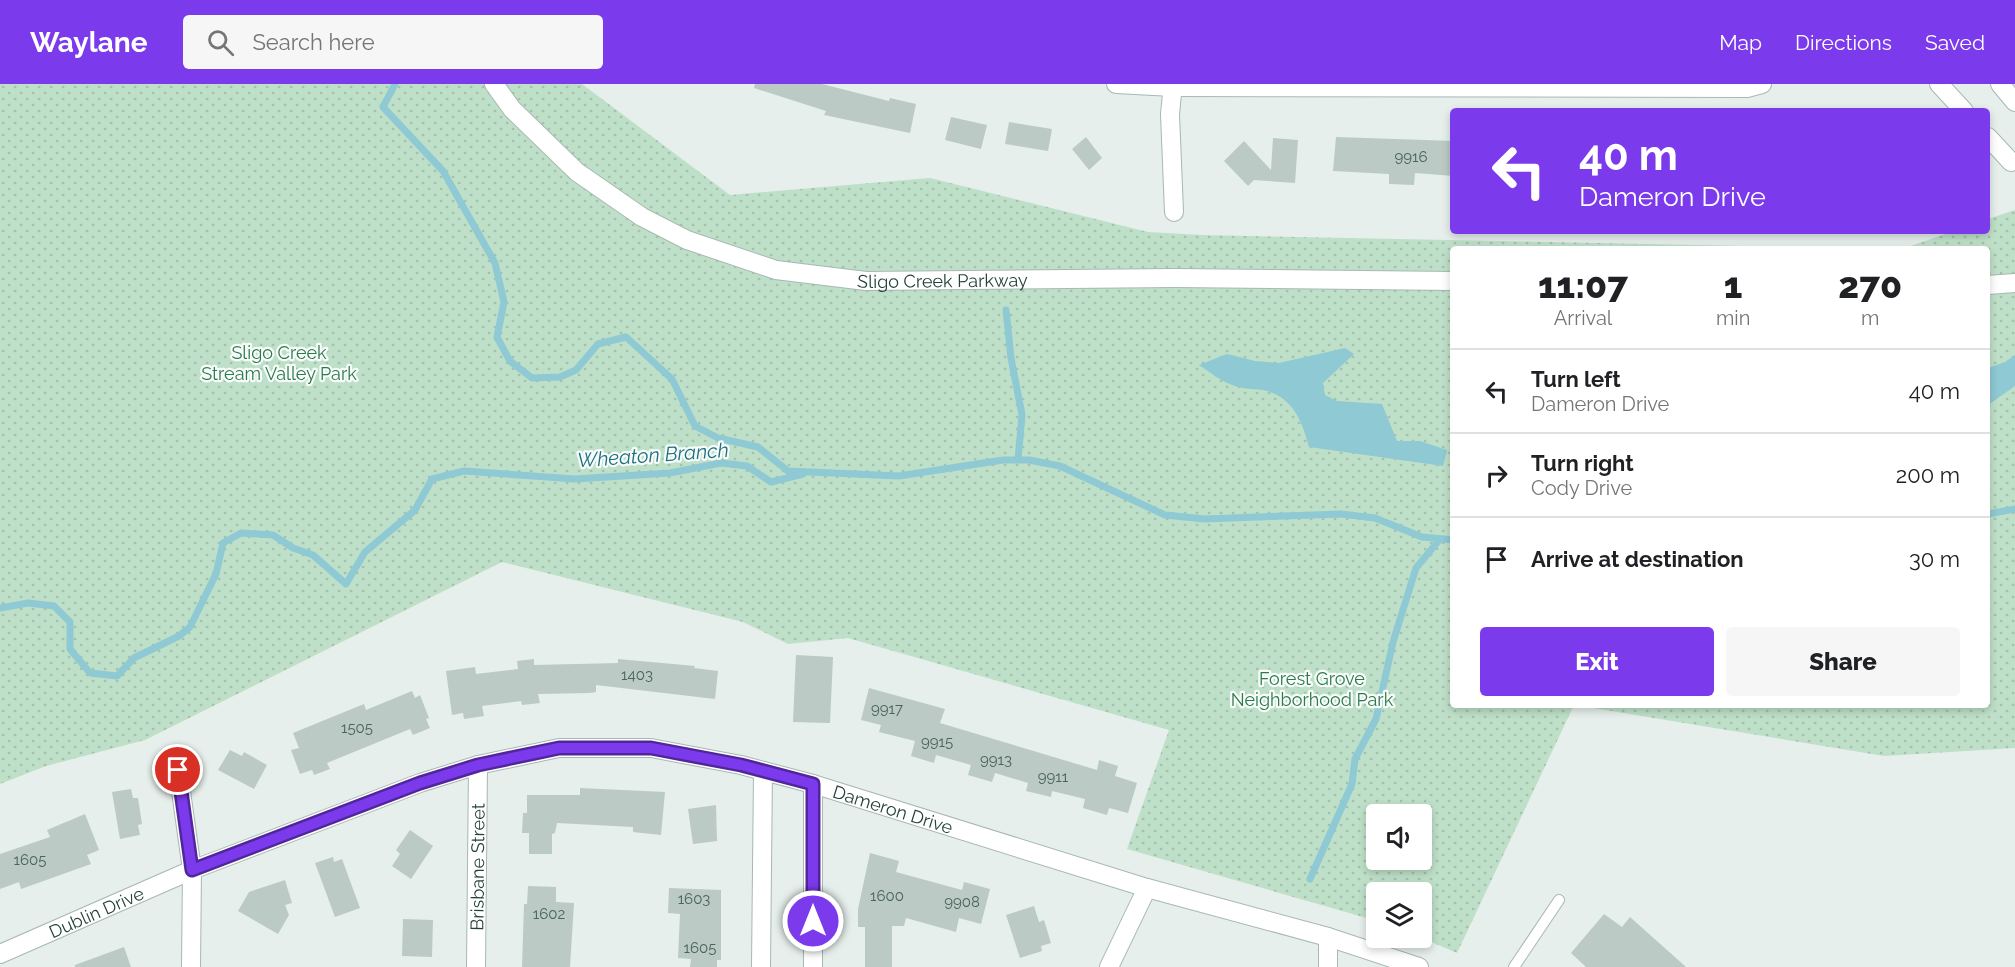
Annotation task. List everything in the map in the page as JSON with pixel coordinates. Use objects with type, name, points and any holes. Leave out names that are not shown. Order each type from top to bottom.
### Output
[{"type":"street","name":"Sligo Creek Parkway","points":[[494,84],[512,110],[577,172],[642,218],[687,240],[776,270],[866,281],[1163,279],[1450,281]]},
{"type":"street","points":[[1116,84],[1747,88],[1762,84]]},
{"type":"street","points":[[1939,84],[1961,108]]},
{"type":"street","points":[[2000,84],[2015,102]]},
{"type":"street","points":[[1173,85],[1170,114],[1174,212]]},
{"type":"street","points":[[1990,139],[2011,162]]},
{"type":"street","points":[[1990,285],[2015,283]]},
{"type":"street","name":"Dameron Drive","points":[[192,870],[420,783],[478,765],[559,748],[651,748],[763,771],[813,784],[1147,888],[1328,937],[1419,967]]},
{"type":"street","name":"Brisbane Street","points":[[476,967],[478,765]]},
{"type":"street","points":[[178,770],[192,870],[191,967]]},
{"type":"street","points":[[761,967],[763,771]]},
{"type":"street","points":[[813,784],[813,967]]},
{"type":"street","name":"Dublin Drive","points":[[0,954],[192,870]]},
{"type":"street","points":[[1109,967],[1147,888]]},
{"type":"street","points":[[1328,937],[1328,967]]},
{"type":"lane","points":[[1514,967],[1559,900]]},
{"type":"green space","name":"Sligo Creek Stream Valley Park","points":[[0,84],[582,84],[730,195],[930,178],[1148,232],[1746,246],[1450,246],[1450,708],[1573,708],[1457,953],[1432,942],[1432,882],[1366,882],[1366,918],[1127,849],[1169,730],[848,638],[788,644],[743,622],[502,562],[145,740],[46,766],[0,784]]},
{"type":"green space","points":[[2015,210],[2015,748],[1884,756],[1593,708],[1990,708],[1990,246],[1911,246],[1945,234],[1990,234],[1990,218]]},
{"type":"water","points":[[1345,348],[1354,354],[1323,383],[1325,395],[1337,401],[1382,404],[1397,441],[1420,441],[1447,450],[1443,466],[1309,447],[1296,413],[1284,399],[1267,391],[1230,384],[1199,365],[1227,354],[1255,361],[1279,363]]},
{"type":"water","points":[[2015,355],[2015,386],[1990,404],[1990,367],[2005,362]]},
{"type":"building","points":[[755,84],[822,84],[889,101],[890,98],[916,104],[910,133],[824,115],[826,111],[754,88]]},
{"type":"building","points":[[951,117],[987,125],[981,149],[945,140]]},
{"type":"building","points":[[1009,122],[1052,129],[1048,151],[1005,144]]},
{"type":"building","points":[[1086,137],[1102,158],[1089,170],[1072,149]]},
{"type":"building","points":[[1336,137],[1450,141],[1450,176],[1415,173],[1414,185],[1389,184],[1389,174],[1333,171]]},
{"type":"building","points":[[1273,138],[1298,140],[1295,183],[1254,180],[1248,186],[1224,161],[1244,141],[1271,170]]},
{"type":"building","points":[[796,655],[833,657],[830,723],[793,722]]},
{"type":"building","points":[[534,659],[534,665],[618,663],[618,659],[695,666],[694,668],[718,671],[715,699],[596,685],[596,692],[590,693],[538,694],[540,703],[522,705],[521,701],[482,706],[484,716],[464,719],[463,713],[452,715],[446,671],[475,667],[476,674],[518,669],[517,661]]},
{"type":"building","points":[[869,688],[945,709],[940,723],[1097,770],[1099,760],[1118,766],[1115,776],[1137,783],[1128,813],[1109,808],[1107,815],[1083,808],[1085,799],[1052,791],[1051,797],[1026,791],[1028,783],[995,773],[992,782],[968,775],[971,765],[936,755],[934,763],[911,756],[915,741],[879,732],[881,725],[861,720]]},
{"type":"building","points":[[412,691],[415,698],[420,695],[429,718],[426,719],[430,728],[413,735],[410,729],[327,763],[330,769],[314,775],[312,770],[300,774],[291,750],[299,748],[293,733],[364,704],[366,710]]},
{"type":"building","points":[[230,750],[242,756],[244,752],[267,765],[254,789],[218,770]]},
{"type":"building","points":[[580,788],[665,792],[661,835],[633,832],[633,827],[557,823],[555,833],[552,834],[552,854],[529,854],[529,833],[522,833],[523,813],[527,813],[527,795],[580,795]]},
{"type":"building","points":[[131,789],[133,798],[138,798],[142,824],[138,825],[140,835],[120,839],[112,792]]},
{"type":"building","points":[[716,805],[717,841],[693,844],[688,809]]},
{"type":"building","points":[[85,814],[99,850],[87,855],[91,864],[21,889],[19,882],[0,889],[0,854],[50,837],[47,830]]},
{"type":"building","points":[[410,830],[433,846],[411,879],[392,866],[400,854],[396,850]]},
{"type":"building","points":[[870,853],[899,861],[896,872],[962,890],[964,882],[990,889],[981,924],[959,918],[956,932],[906,918],[904,926],[892,926],[892,967],[865,967],[865,927],[858,927],[858,909]]},
{"type":"building","points":[[333,857],[334,862],[342,859],[360,908],[335,917],[315,863]]},
{"type":"building","points":[[285,880],[292,903],[285,905],[289,915],[278,934],[238,911],[249,892]]},
{"type":"building","points":[[528,886],[556,887],[556,902],[574,903],[570,967],[522,967],[524,904],[527,904]]},
{"type":"building","points":[[669,888],[721,890],[721,960],[717,960],[717,967],[690,967],[691,959],[678,958],[680,914],[668,913]]},
{"type":"building","points":[[1034,906],[1039,922],[1044,920],[1051,943],[1041,946],[1042,951],[1020,958],[1006,915]]},
{"type":"building","points":[[1604,914],[1622,927],[1630,917],[1686,967],[1586,967],[1571,953]]},
{"type":"building","points":[[403,919],[433,920],[432,957],[402,956]]},
{"type":"building","points":[[124,947],[131,967],[75,967],[75,965]]},
{"type":"waterway","points":[[395,84],[383,107],[443,171],[495,263],[504,302],[497,337],[510,361],[532,378],[560,377],[576,370],[598,344],[626,337],[672,379],[695,426],[718,438],[758,447],[788,471],[899,476],[1003,460],[1029,460],[1060,466],[1165,515],[1204,519],[1341,514],[1375,518],[1422,537],[1450,540]]},
{"type":"waterway","points":[[1006,310],[1011,358],[1022,415],[1018,460]]},
{"type":"waterway","name":"Wheaton Branch","points":[[0,608],[28,603],[54,606],[70,622],[70,649],[90,673],[117,676],[134,658],[179,636],[190,627],[216,574],[223,543],[241,533],[273,535],[293,548],[313,555],[346,584],[365,552],[415,510],[432,479],[464,471],[575,479],[670,473],[721,463],[747,466],[771,482],[803,474]]},
{"type":"waterway","points":[[1990,514],[2015,509]]},
{"type":"waterway","points":[[1310,879],[1352,784],[1355,759],[1376,719],[1393,642],[1416,568],[1440,539]]},
{"type":"route","points":[[178,770],[192,870],[420,783],[478,765],[559,748],[651,748],[741,765],[813,784],[813,921]]},
{"type":"park label","name":"Forest Grove Neighborhood Park","points":[[1312,688]]}]
